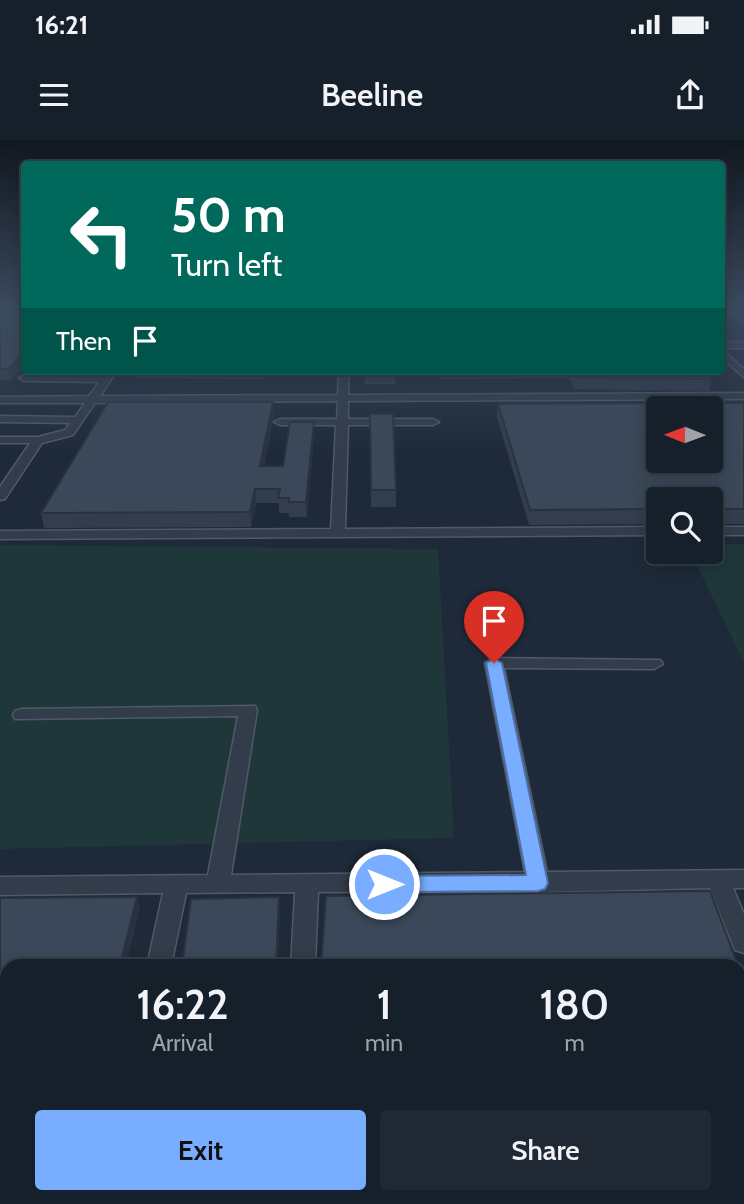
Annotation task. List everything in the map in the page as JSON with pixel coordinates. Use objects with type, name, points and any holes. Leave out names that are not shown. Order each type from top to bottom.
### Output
[{"type":"street","points":[[725,356],[744,374]]},
{"type":"street","points":[[24,378],[109,375]]},
{"type":"street","points":[[0,440],[38,440],[69,433],[109,375]]},
{"type":"street","points":[[338,532],[344,375]]},
{"type":"street","points":[[0,400],[744,396]]},
{"type":"street","points":[[0,419],[79,420]]},
{"type":"street","points":[[281,422],[433,422]]},
{"type":"street","points":[[0,496],[38,440]]},
{"type":"street","points":[[0,471],[17,471]]},
{"type":"street","points":[[0,535],[646,531]]},
{"type":"street","points":[[723,531],[744,531]]},
{"type":"street","points":[[538,883],[494,663],[654,664]]},
{"type":"street","points":[[22,715],[248,710],[218,885]]},
{"type":"street","points":[[0,886],[744,879]]},
{"type":"street","points":[[718,880],[744,943]]},
{"type":"street","points":[[303,959],[307,884]]},
{"type":"street","points":[[160,959],[176,885]]},
{"type":"green space","points":[[723,544],[744,544],[744,662],[696,564],[723,564]]},
{"type":"green space","points":[[0,545],[438,549],[454,838],[0,849]]},
{"type":"building","points":[[0,356],[19,356],[8,369],[0,369]]},
{"type":"building","points":[[575,375],[708,375],[712,379]]},
{"type":"building","points":[[108,402],[273,402],[260,466],[283,466],[290,422],[314,422],[306,502],[289,502],[289,498],[278,498],[280,489],[255,489],[250,512],[41,513]]},
{"type":"building","points":[[646,403],[646,473],[723,473],[723,403],[744,403],[744,509],[723,509],[723,487],[646,487],[646,509],[530,510],[498,404]]},
{"type":"building","points":[[370,414],[393,414],[396,490],[371,490]]},
{"type":"building","points":[[710,891],[736,959],[322,959],[326,896]]},
{"type":"building","points":[[137,897],[122,959],[0,959],[0,898]]},
{"type":"building","points":[[279,897],[276,959],[183,959],[191,899]]},
{"type":"route","points":[[384,884],[538,883],[494,663]]}]
